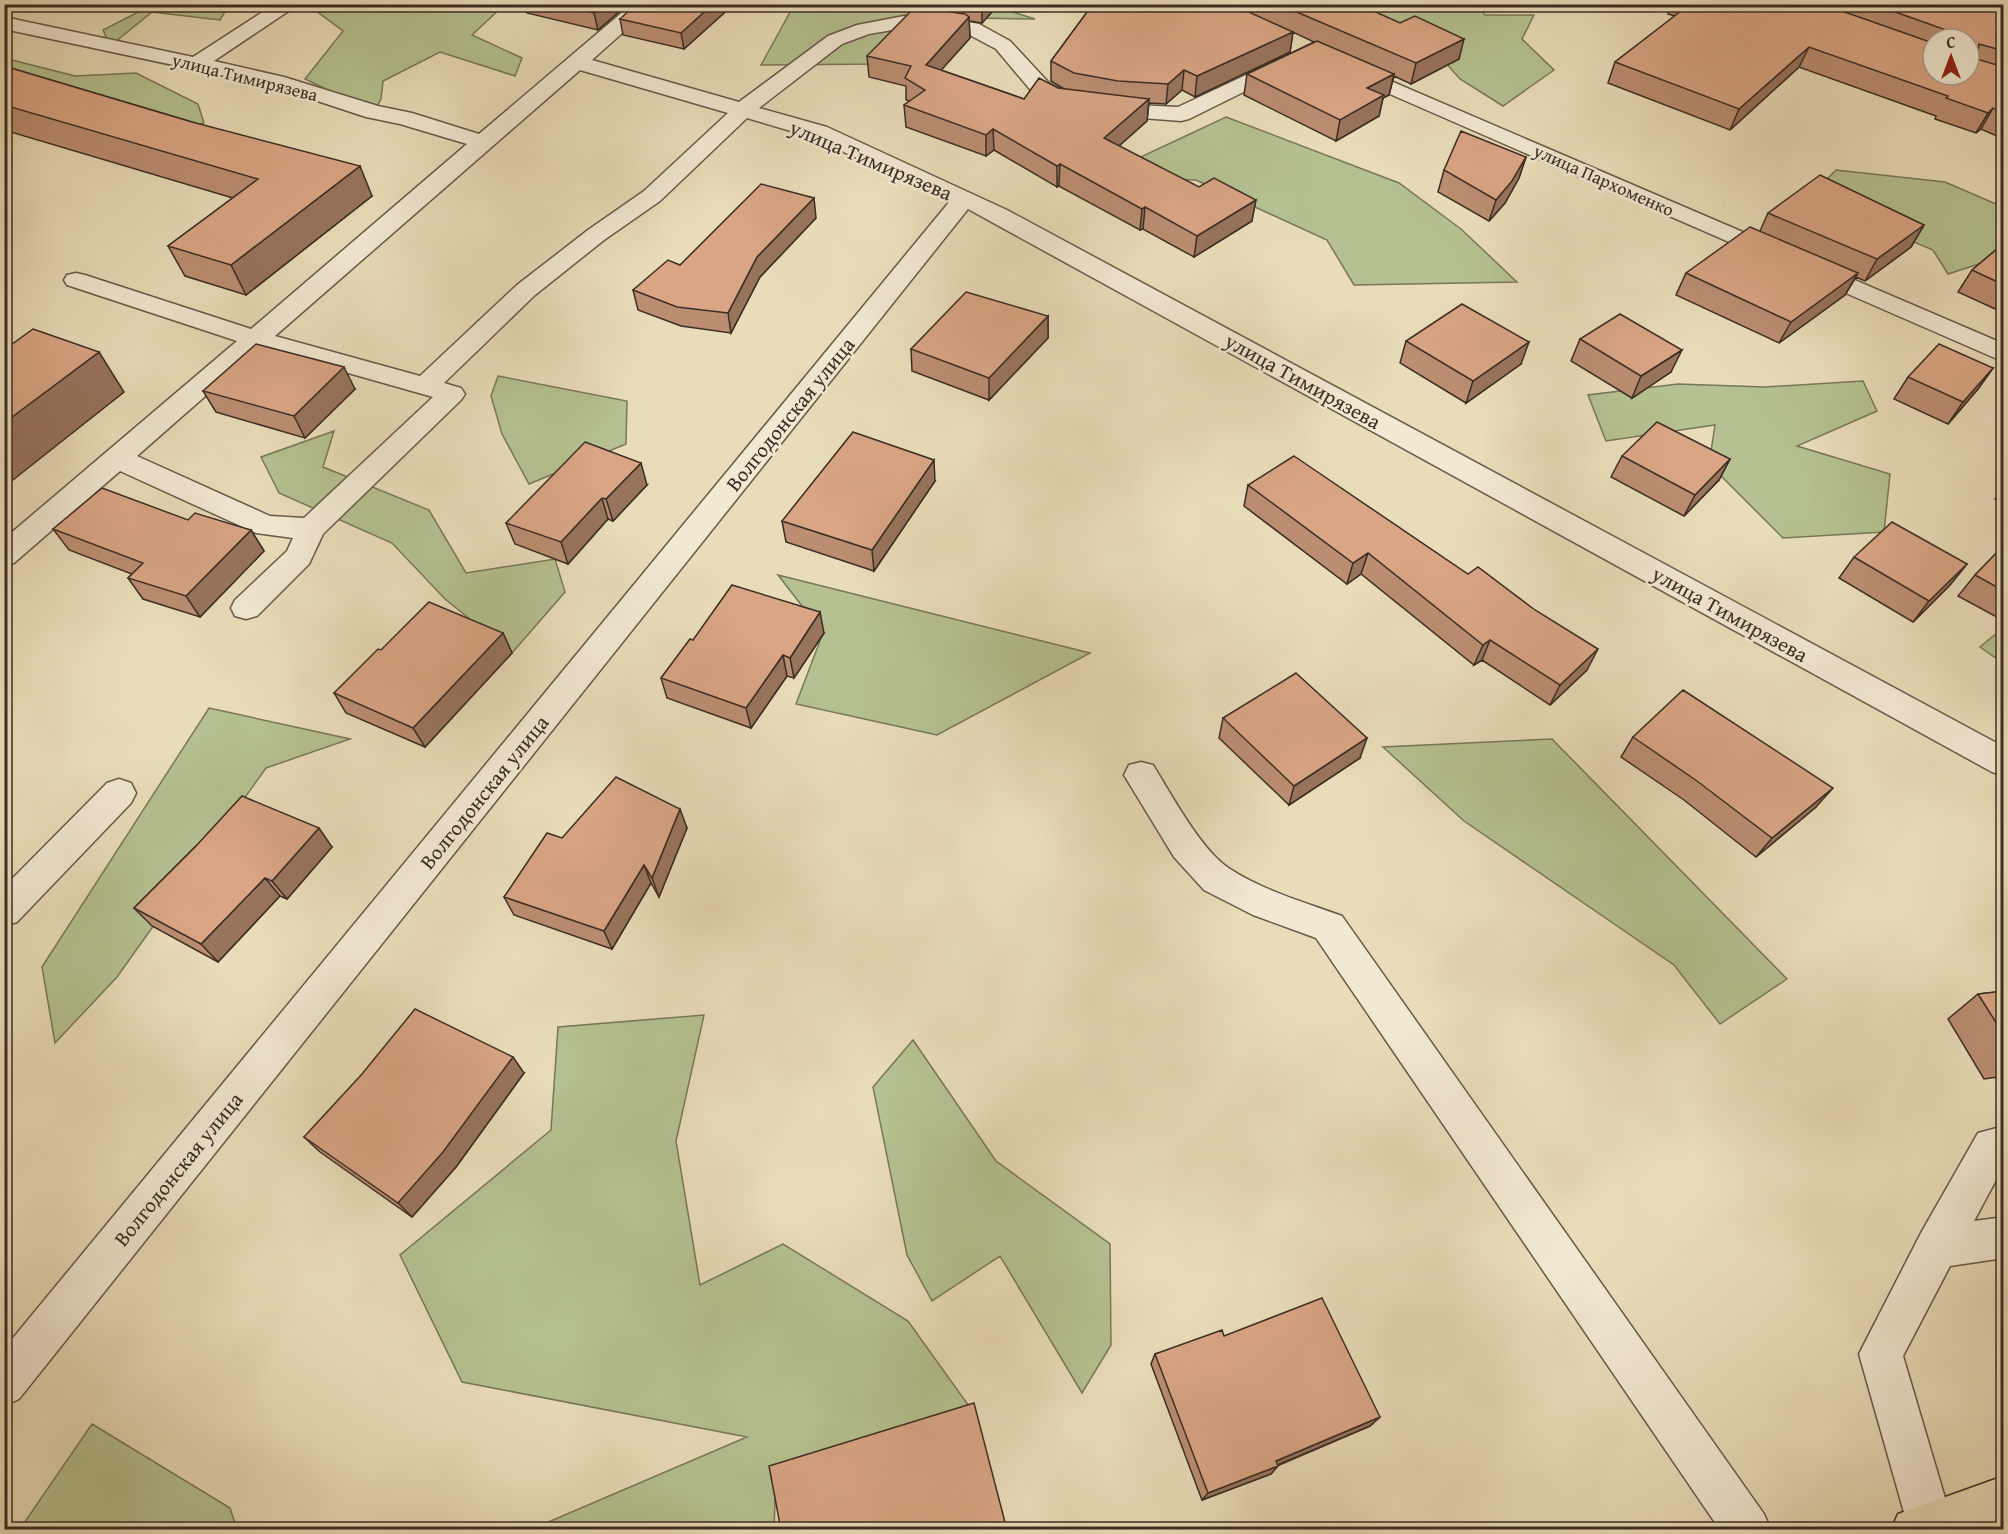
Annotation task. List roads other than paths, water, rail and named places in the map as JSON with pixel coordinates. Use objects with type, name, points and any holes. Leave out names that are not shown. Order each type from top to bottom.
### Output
[{"type":"main road","points":[[1922,1527],[2004,1499]]},
{"type":"street","points":[[196,64],[289,4]]},
{"type":"street","points":[[4,556],[645,4]]},
{"type":"street","points":[[426,385],[526,290],[596,235],[652,196],[743,110],[835,40],[864,29],[904,22],[938,22],[972,28],[1002,45],[1041,88],[1066,102],[1116,110],[1181,114],[1297,49]]},
{"type":"street","name":"улица Тимирязева","points":[[4,23],[278,81],[374,112],[404,118],[483,142]]},
{"type":"street","name":"улица Тимирязева","points":[[576,62],[819,132],[999,215],[2004,763]]},
{"type":"street","name":"улица Пархоменко","points":[[1333,62],[2004,354]]},
{"type":"street","name":"Волгодонская улица","points":[[4,1384],[964,199]]},
{"type":"street","points":[[76,280],[257,339],[452,394],[311,529],[299,557],[246,608]]},
{"type":"street","points":[[118,459],[266,526],[311,529]]},
{"type":"street","points":[[1141,775],[1186,847],[1216,879],[1266,904],[1329,927],[1748,1530]]},
{"type":"street","points":[[4,911],[119,793]]},
{"type":"street","points":[[1922,1527],[1881,1354],[1992,1147],[2004,1145]]},
{"type":"street","points":[[1936,1248],[2004,1237]]}]
